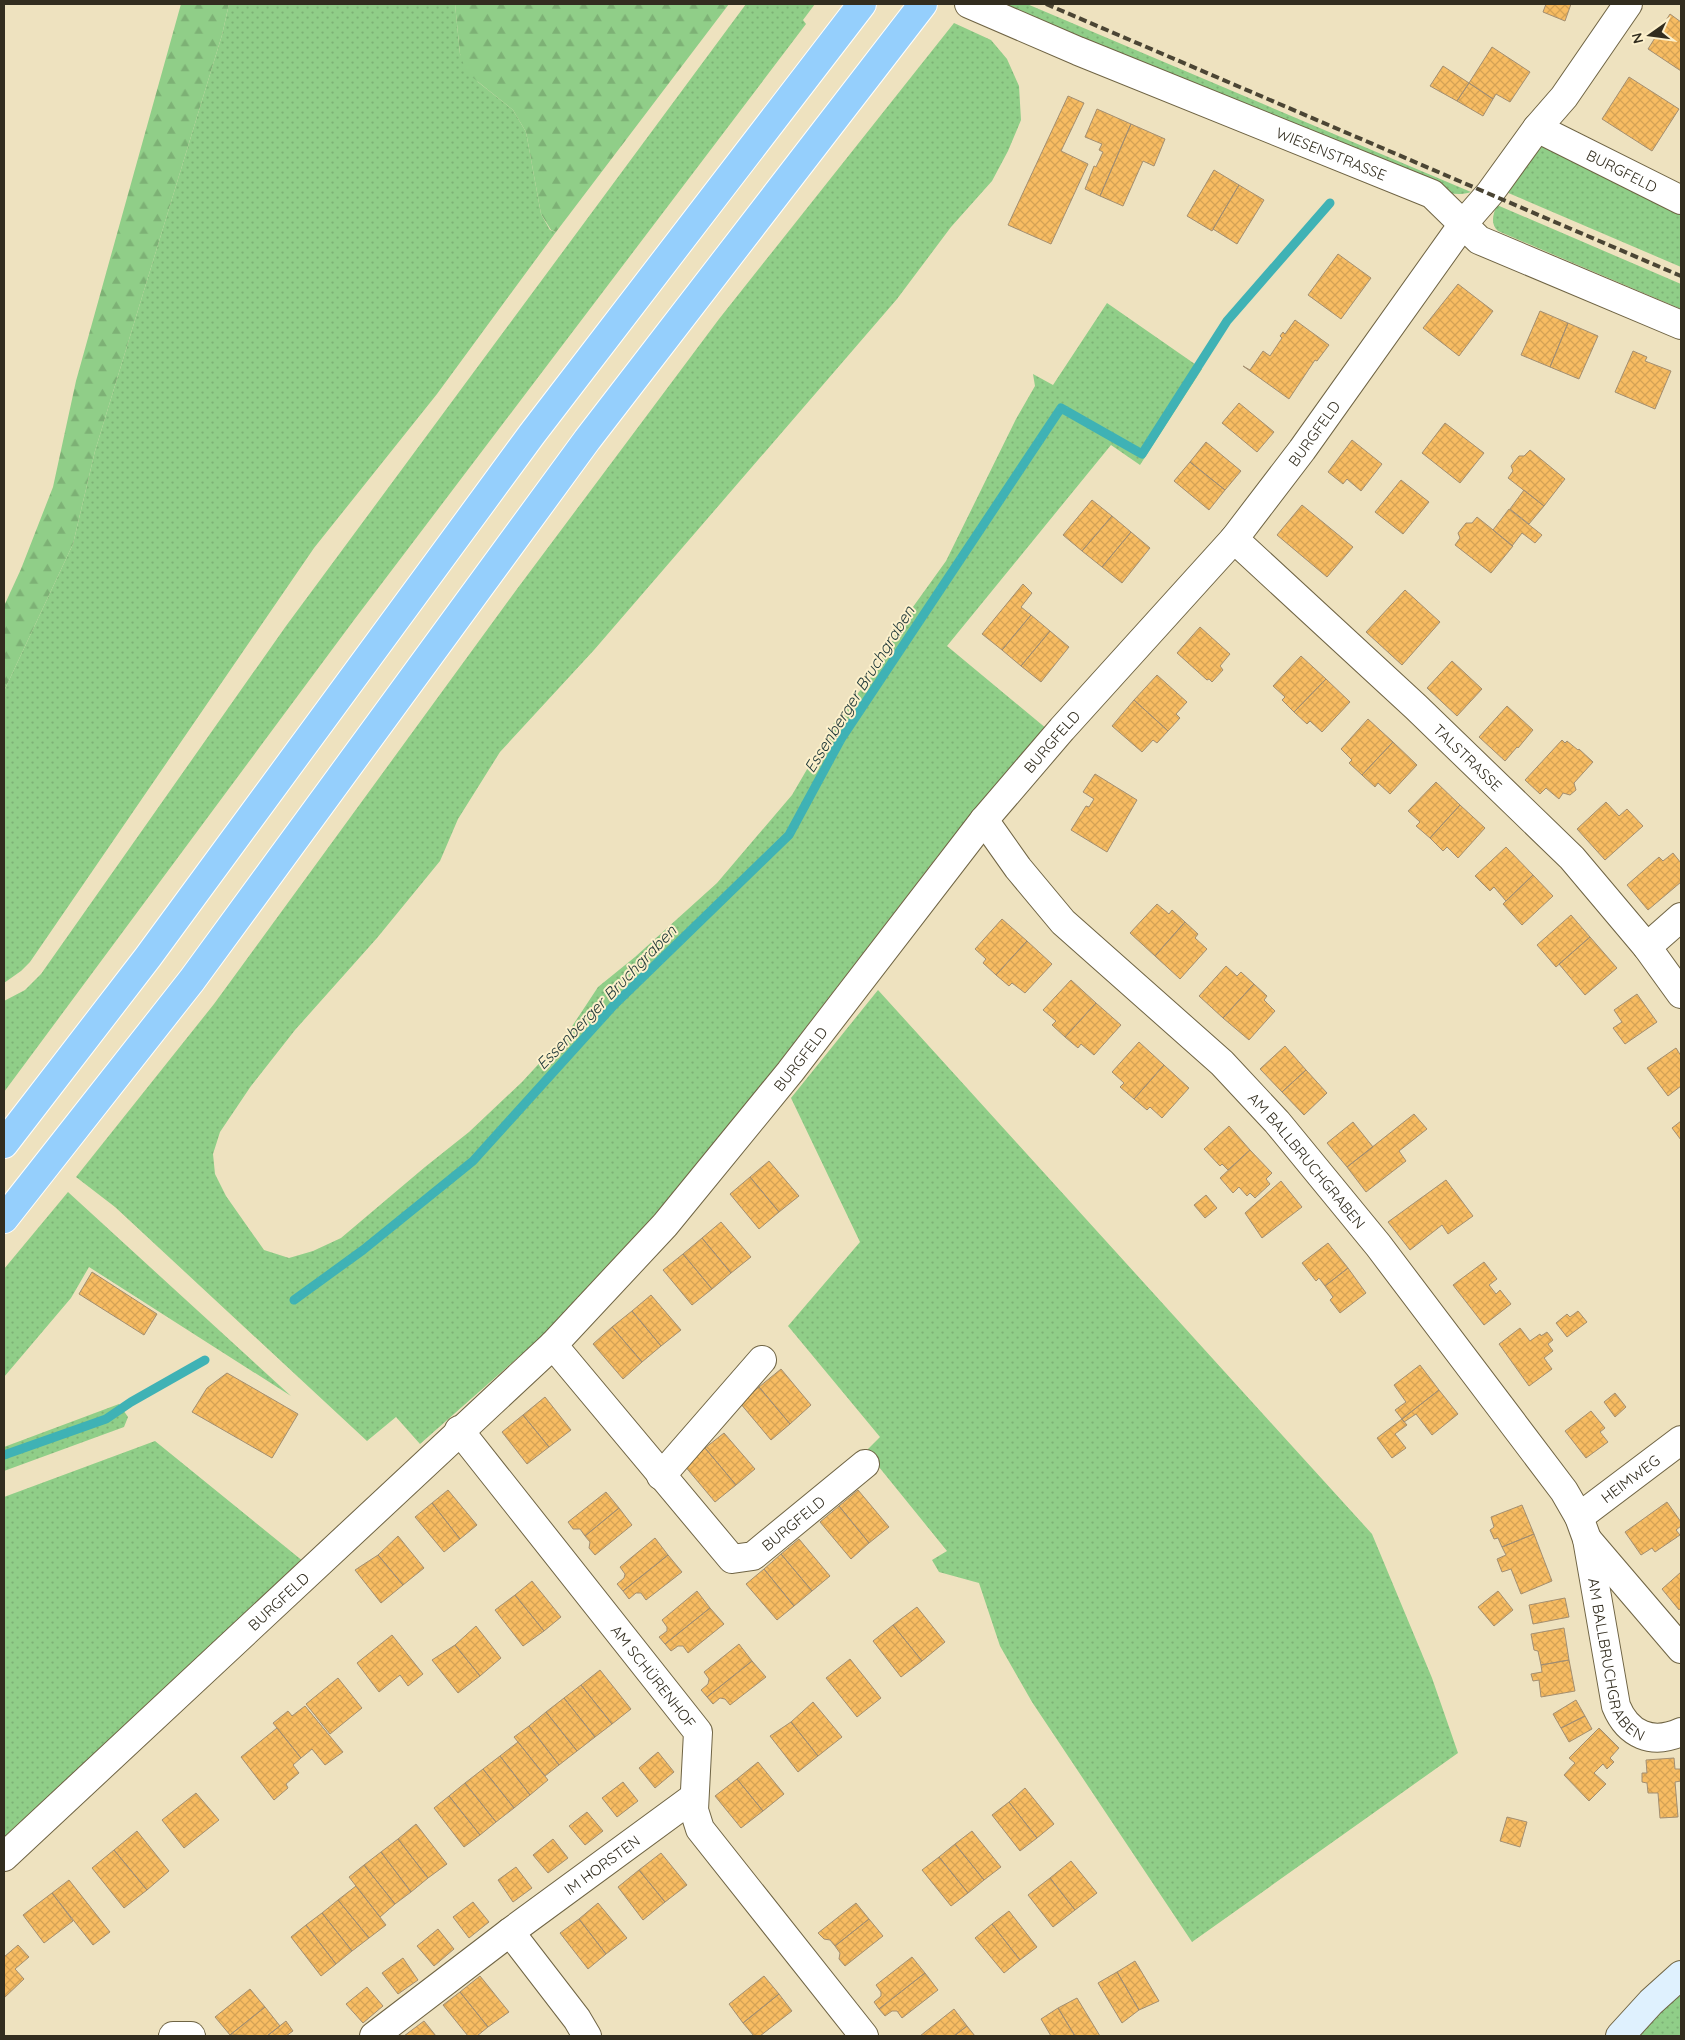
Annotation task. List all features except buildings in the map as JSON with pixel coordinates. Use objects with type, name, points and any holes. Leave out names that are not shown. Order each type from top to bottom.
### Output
[{"type":"highway","points":[[4,1144],[148,957],[532,434],[862,4]]},
{"type":"highway","points":[[4,1220],[192,980],[587,440],[923,4]]},
{"type":"street","name":"WIESENSTRASSE","points":[[969,4],[1078,51],[1432,194],[1479,240],[1681,325]]},
{"type":"street","name":"BURGFELD","points":[[4,1857],[459,1430],[553,1345],[665,1225],[790,1072],[984,820],[1062,729],[1234,539],[1302,450],[1463,224],[1490,193],[1537,128],[1564,97],[1628,4]]},
{"type":"street","name":"BURGFELD","points":[[1537,128],[1681,200]]},
{"type":"street","name":"TALSTRASSE","points":[[1234,539],[1416,708],[1572,858],[1647,946],[1681,994]]},
{"type":"street","name":"AM BALLBRUCHGRABEN","points":[[984,820],[1018,868],[1063,922],[1222,1064],[1277,1122],[1378,1245],[1564,1491],[1583,1528],[1681,1649]]},
{"type":"street","points":[[1647,946],[1681,917]]},
{"type":"street","name":"BURGFELD","points":[[553,1345],[732,1560],[753,1556],[864,1464]]},
{"type":"street","points":[[661,1476],[762,1360]]},
{"type":"street","name":"AM SCHÜRENHOF","points":[[459,1430],[698,1732],[694,1810],[700,1829],[864,2036]]},
{"type":"street","name":"HEIMWEG","points":[[1583,1528],[1681,1440]]},
{"type":"street","name":"AM BALLBRUCHGRABEN","points":[[1583,1528],[1619,1714],[1631,1728],[1645,1736],[1662,1738],[1681,1732]]},
{"type":"street","name":"IM HORSTEN","points":[[374,2036],[510,1932],[694,1797]]},
{"type":"street","points":[[510,1932],[576,2018],[587,2036]]},
{"type":"street","points":[[1620,2036],[1651,2002],[1681,1975]]},
{"type":"street","points":[[173,2036],[191,2036]]},
{"type":"green space","points":[[181,4],[229,4],[222,35],[95,451],[73,544],[4,691],[4,606],[21,569],[53,487],[76,381]]},
{"type":"green space","points":[[229,4],[455,4],[460,54],[478,82],[513,110],[526,132],[541,214],[550,230],[556,232],[437,394],[314,548],[30,962],[4,983],[4,691],[73,544],[95,451],[222,35]]},
{"type":"green space","points":[[455,4],[729,4],[556,232],[551,230],[541,214],[526,132],[513,110],[467,73],[460,54]]},
{"type":"green space","points":[[746,4],[815,4],[803,20],[806,24],[354,620],[4,1092],[4,1001],[25,990],[41,974],[286,626]]},
{"type":"green space","points":[[1002,4],[1027,4],[1471,192],[1457,194],[1443,191],[1418,178]]},
{"type":"green space","points":[[954,23],[991,40],[1007,59],[1019,86],[1021,120],[1008,151],[992,181],[951,227],[897,299],[594,650],[500,752],[458,819],[440,861],[377,938],[295,1030],[251,1086],[220,1132],[213,1154],[215,1174],[226,1196],[264,1250],[289,1258],[313,1251],[341,1238],[469,1132],[522,1082],[569,1031],[598,987],[635,957],[717,883],[792,795],[834,723],[871,677],[905,618],[946,561],[1016,419],[1035,386],[1033,374],[1053,385],[1107,303],[1202,369],[1140,465],[1111,445],[947,646],[1047,729],[943,849],[770,1074],[652,1218],[539,1339],[420,1444],[396,1417],[367,1441],[115,1207],[76,1177],[214,1004],[517,589],[719,319]]},
{"type":"green space","points":[[1543,144],[1681,212],[1681,267],[1506,192]]},
{"type":"green space","points":[[1497,205],[1681,284],[1681,309],[1498,231],[1493,222],[1493,215]]},
{"type":"green space","points":[[878,990],[1372,1534],[1432,1678],[1458,1753],[1192,1942],[1032,1702],[1000,1646],[979,1583],[939,1572],[932,1560],[947,1551],[866,1451],[880,1437],[788,1326],[860,1242],[791,1098]]},
{"type":"green space","points":[[68,1192],[291,1396],[89,1267],[71,1298],[4,1377],[4,1269]]},
{"type":"green space","points":[[119,1404],[128,1417],[124,1427],[4,1471],[4,1447]]},
{"type":"green space","points":[[155,1441],[304,1562],[4,1844],[4,1497]]},
{"type":"green space","points":[[1681,1993],[1681,2036],[1638,2036],[1658,2013]]},
{"type":"waterway","name":"Essenberger Bruchgraben","points":[[294,1300],[363,1250],[473,1161],[614,1005],[789,835],[841,739],[1061,408],[1142,454],[1227,321],[1330,203]]},
{"type":"waterway","name":"Essenberger Bruchgraben","points":[[4,1455],[106,1419],[131,1402],[205,1360]]},
{"type":"railway","points":[[1046,4],[1681,276]]}]
